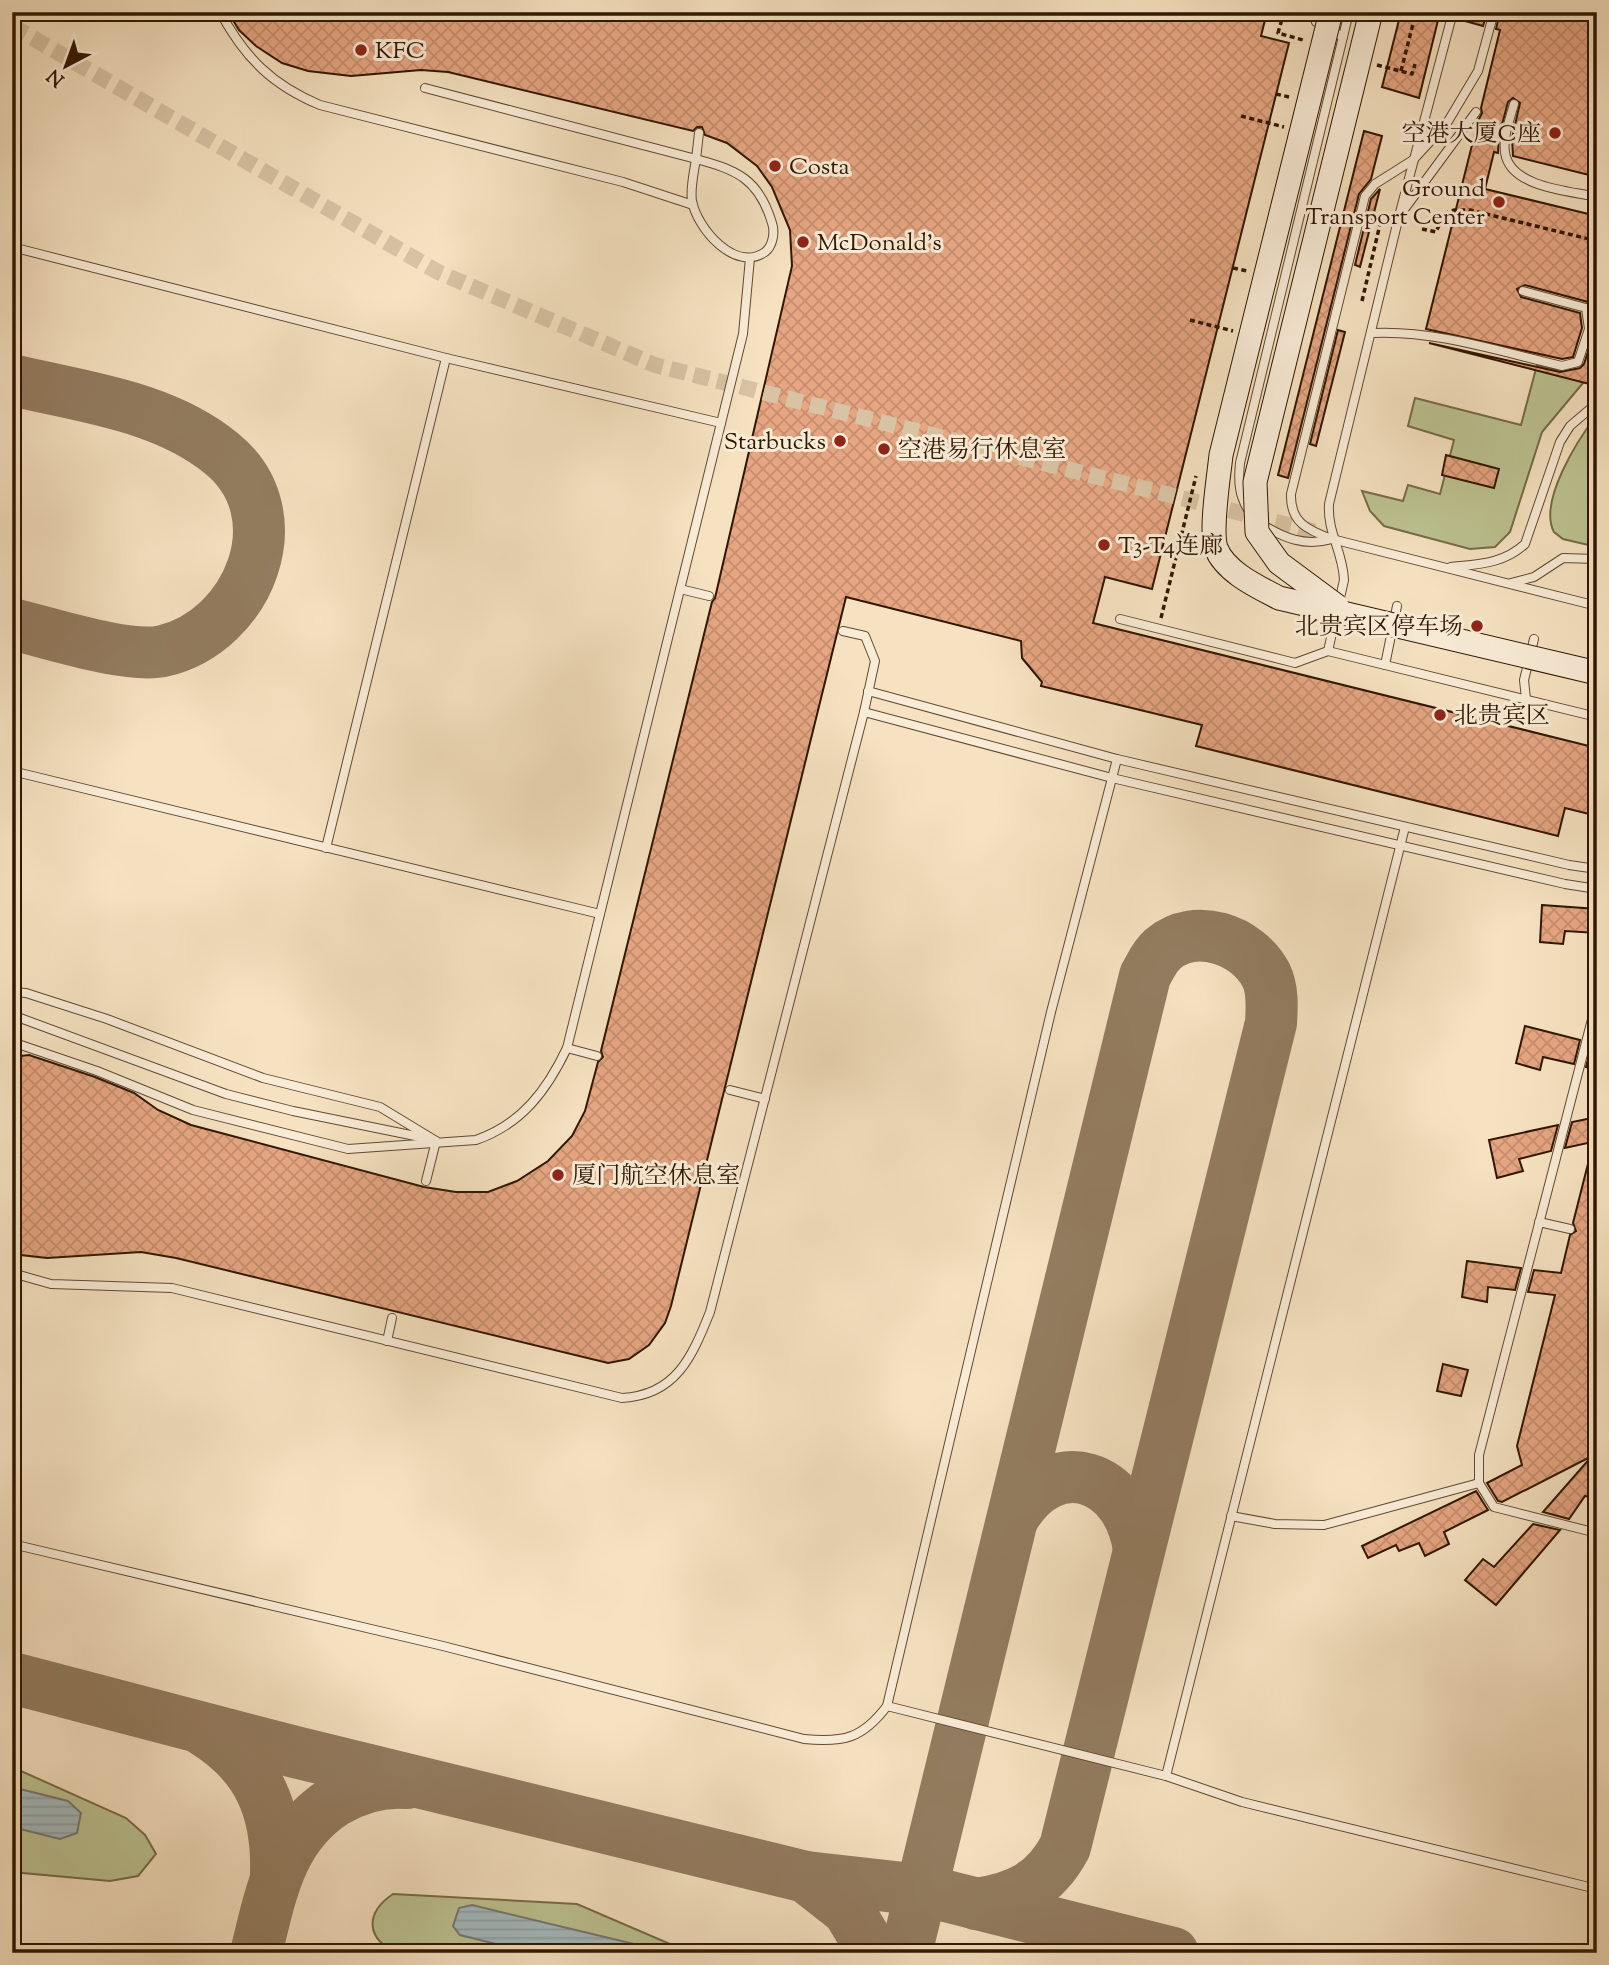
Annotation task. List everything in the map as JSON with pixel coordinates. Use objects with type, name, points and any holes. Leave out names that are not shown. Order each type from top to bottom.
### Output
[{"type":"main road","points":[[1331,12],[1222,455],[1216,502],[1216,547],[1241,578],[1279,597],[1597,673]]},
{"type":"main road","points":[[1348,614],[1279,563],[1257,532],[1255,482],[1371,12]]},
{"type":"lane","points":[[220,12],[243,50],[271,78],[290,92],[320,105],[623,183],[693,205]]},
{"type":"lane","points":[[1313,12],[1316,22],[1343,37]]},
{"type":"lane","points":[[1332,539],[1313,544],[1279,535],[1256,520],[1244,504],[1238,481],[1240,463],[1349,12]]},
{"type":"lane","points":[[1328,651],[1344,580],[1340,556],[1328,521],[1329,504],[1373,333],[1413,160],[1453,12]]},
{"type":"lane","points":[[1494,12],[1478,71],[1447,123],[1413,160],[1375,184],[1365,196],[1291,494],[1292,512],[1299,524],[1332,539],[1597,606]]},
{"type":"lane","points":[[425,88],[729,168],[755,185],[768,208],[774,229],[770,248],[750,258]]},
{"type":"lane","points":[[1514,104],[1505,139],[1506,158],[1518,175],[1597,197]]},
{"type":"lane","points":[[1399,216],[1476,111]]},
{"type":"lane","points":[[699,133],[693,205],[707,233],[721,245],[750,258]]},
{"type":"lane","points":[[12,247],[446,358],[721,423]]},
{"type":"lane","points":[[12,1042],[97,1071],[193,1110],[262,1130],[348,1149],[476,1140],[493,1134],[520,1116],[540,1096],[567,1048],[743,334],[750,258]]},
{"type":"lane","points":[[1373,333],[1427,335],[1562,366],[1578,362],[1589,329],[1586,308],[1523,291]]},
{"type":"lane","points":[[326,848],[446,358]]},
{"type":"lane","points":[[1444,568],[1489,564],[1511,556],[1525,544],[1560,442],[1570,426],[1597,403]]},
{"type":"lane","points":[[1508,583],[1534,577],[1563,558],[1586,556],[1597,559]]},
{"type":"lane","points":[[680,589],[709,596]]},
{"type":"lane","points":[[1385,665],[1397,606]]},
{"type":"lane","points":[[1120,620],[1296,663],[1328,651],[1597,717]]},
{"type":"lane","points":[[12,1273],[51,1284],[172,1288],[622,1398],[644,1397],[658,1391],[674,1377],[688,1358],[710,1312],[864,712],[875,661],[865,636],[843,631]]},
{"type":"lane","points":[[1526,699],[1524,680],[1534,639]]},
{"type":"lane","points":[[868,691],[1116,759],[1569,865],[1597,869]]},
{"type":"lane","points":[[864,712],[1112,778],[1597,889]]},
{"type":"lane","points":[[12,1544],[443,1646],[804,1739],[838,1740],[853,1737],[873,1724],[887,1706],[1051,1012],[1116,759]]},
{"type":"lane","points":[[12,771],[600,914]]},
{"type":"lane","points":[[1166,1776],[1405,827]]},
{"type":"lane","points":[[12,992],[26,993],[107,1019],[263,1078],[359,1099],[380,1107],[436,1141]]},
{"type":"lane","points":[[1597,1000],[1479,1455],[1479,1483],[1494,1507],[1597,1533]]},
{"type":"lane","points":[[12,1015],[226,1094],[436,1141]]},
{"type":"lane","points":[[567,1048],[597,1056]]},
{"type":"lane","points":[[730,1090],[765,1099]]},
{"type":"lane","points":[[426,1181],[436,1141]]},
{"type":"lane","points":[[1539,1222],[1570,1229]]},
{"type":"lane","points":[[387,1341],[392,1318]]},
{"type":"lane","points":[[1231,1516],[1275,1524],[1324,1525],[1479,1483]]},
{"type":"lane","points":[[887,1706],[1166,1776],[1242,1802],[1597,1889]]},
{"type":"path","points":[[1401,72],[1416,12]]},
{"type":"path","points":[[1374,64],[1412,74],[1415,64]]},
{"type":"path","points":[[1276,94],[1291,98]]},
{"type":"path","points":[[1422,229],[1436,232],[1444,214],[1454,210],[1470,210],[1597,241]]},
{"type":"path","points":[[1362,301],[1381,220]]},
{"type":"path","points":[[1233,268],[1247,271]]},
{"type":"green space","points":[[1537,365],[1588,377],[1542,432],[1510,532],[1495,547],[1470,549],[1384,526],[1370,511],[1362,491],[1403,501],[1408,485],[1440,494],[1454,440],[1408,426],[1415,398],[1521,425]]},
{"type":"green space","points":[[1597,415],[1588,459],[1597,462],[1597,547],[1563,539],[1554,532],[1550,519],[1551,504],[1562,471]]},
{"type":"green space","points":[[12,1767],[126,1818],[145,1835],[156,1854],[138,1876],[110,1881],[12,1872]]},
{"type":"green space","points":[[393,1894],[577,1904],[691,1953],[398,1953],[379,1941],[373,1925],[377,1909]]},
{"type":"water","points":[[12,1787],[68,1801],[81,1813],[77,1833],[60,1839],[12,1827]]},
{"type":"water","points":[[472,1905],[638,1945],[646,1953],[532,1953],[460,1935],[453,1926],[459,1908]]},
{"type":"building","points":[[228,12],[1267,12],[1261,36],[1289,43],[1152,589],[1105,577],[1093,623],[1597,748],[1597,816],[1565,808],[1558,836],[1196,746],[1202,725],[1041,686],[1042,682],[1022,658],[1021,641],[846,597],[671,1306],[665,1323],[649,1345],[629,1359],[608,1363],[176,1258],[141,1252],[47,1258],[12,1254],[12,1057],[29,1055],[95,1077],[134,1093],[158,1110],[191,1125],[424,1187],[456,1192],[488,1192],[517,1181],[548,1161],[572,1136],[585,1111],[598,1062],[603,1057],[601,1051],[715,598],[792,266],[790,230],[772,187],[757,166],[727,143],[705,135],[702,127],[693,131],[448,72],[421,70],[351,76],[308,71],[282,63],[256,46],[239,30]]},
{"type":"building","points":[[1401,12],[1440,12],[1419,98],[1382,87]]},
{"type":"building","points":[[1459,12],[1487,12],[1483,26],[1458,19]]},
{"type":"building","name":"Ground Transport Center","points":[[1500,12],[1580,12],[1578,19],[1597,23],[1597,177],[1513,156],[1512,138],[1520,103],[1513,98],[1508,102],[1499,136],[1498,153],[1494,152],[1485,189],[1597,216],[1597,386],[1429,343],[1560,372],[1580,368],[1584,364],[1595,330],[1592,307],[1588,302],[1525,285],[1517,289],[1521,297],[1580,313],[1582,328],[1573,357],[1562,359],[1426,329],[1482,113],[1500,30],[1496,29]]},
{"type":"building","points":[[1364,131],[1382,136],[1371,179],[1359,194],[1288,478],[1278,475]]},
{"type":"building","points":[[1380,189],[1360,267],[1355,265],[1371,199]]},
{"type":"building","points":[[1338,330],[1345,332],[1316,446],[1310,444]]},
{"type":"building","points":[[1446,455],[1499,469],[1494,488],[1442,475]]},
{"type":"building","points":[[1542,905],[1597,909],[1597,933],[1565,931],[1563,944],[1540,942]]},
{"type":"building","points":[[1525,1026],[1580,1040],[1574,1064],[1543,1057],[1540,1070],[1516,1063]]},
{"type":"building","points":[[1592,1044],[1597,1045],[1597,1070],[1586,1067]]},
{"type":"building","points":[[1597,1117],[1597,1141],[1565,1148],[1572,1122]]},
{"type":"building","points":[[1558,1125],[1551,1151],[1519,1159],[1523,1171],[1497,1178],[1489,1140]]},
{"type":"building","points":[[1591,1152],[1597,1152],[1597,1499],[1585,1496],[1569,1519],[1543,1512],[1592,1456],[1502,1502],[1498,1501],[1487,1483],[1522,1465],[1517,1446],[1555,1295],[1528,1292],[1534,1270],[1561,1273],[1570,1235],[1576,1231],[1573,1223]]},
{"type":"building","points":[[1467,1261],[1521,1268],[1515,1290],[1488,1287],[1487,1302],[1462,1297]]},
{"type":"building","points":[[1443,1364],[1468,1370],[1461,1396],[1437,1391]]},
{"type":"building","points":[[1476,1491],[1488,1510],[1444,1532],[1449,1544],[1425,1556],[1419,1543],[1399,1551],[1396,1545],[1368,1558],[1362,1546]]},
{"type":"building","points":[[1533,1524],[1560,1530],[1496,1605],[1465,1580],[1483,1559],[1494,1567]]},
{"type":"taxiway","points":[[12,380],[122,405],[174,424],[199,437],[221,453],[244,478],[256,507],[259,537],[253,567],[239,596],[219,620],[193,639],[163,651],[148,653],[110,648],[12,624]]},
{"type":"taxiway","points":[[906,1953],[1145,976],[1160,952],[1176,941],[1190,937],[1219,938],[1246,952],[1266,975],[1271,992],[1271,1023],[1065,1847],[1048,1871],[1028,1888],[1004,1898],[976,1904]]},
{"type":"taxiway","points":[[1013,1518],[1030,1496],[1049,1483],[1068,1477],[1088,1479],[1106,1488],[1121,1503],[1132,1524],[1139,1550]]},
{"type":"taxiway","points":[[12,1678],[295,1752],[806,1877],[922,1890],[1173,1953]]},
{"type":"taxiway","points":[[203,1730],[238,1758],[261,1791],[273,1830],[276,1874]]},
{"type":"taxiway","points":[[256,1953],[280,1868],[302,1831],[316,1815],[352,1792],[379,1784],[407,1783]]},
{"type":"taxiway","points":[[806,1877],[848,1910],[874,1953]]},
{"type":"tunnel","points":[[12,26],[438,272],[655,365],[1320,533]]},
{"type":"place","name":"KFC","points":[[361,50]]},
{"type":"place","name":"空港大厦C座","points":[[1555,133]]},
{"type":"place","name":"Costa","points":[[775,166]]},
{"type":"place","name":"Ground Transport Center","points":[[1499,202]]},
{"type":"place","name":"McDonald's","points":[[803,242]]},
{"type":"place","name":"Starbucks","points":[[840,441]]},
{"type":"place","name":"空港易行休息室","points":[[884,449]]},
{"type":"place","name":"T3-T4连廊","points":[[1104,545]]},
{"type":"place","name":"北贵宾区停车场","points":[[1477,626]]},
{"type":"place","name":"北贵宾区","points":[[1440,715]]},
{"type":"place","name":"厦门航空休息室","points":[[558,1175]]}]
